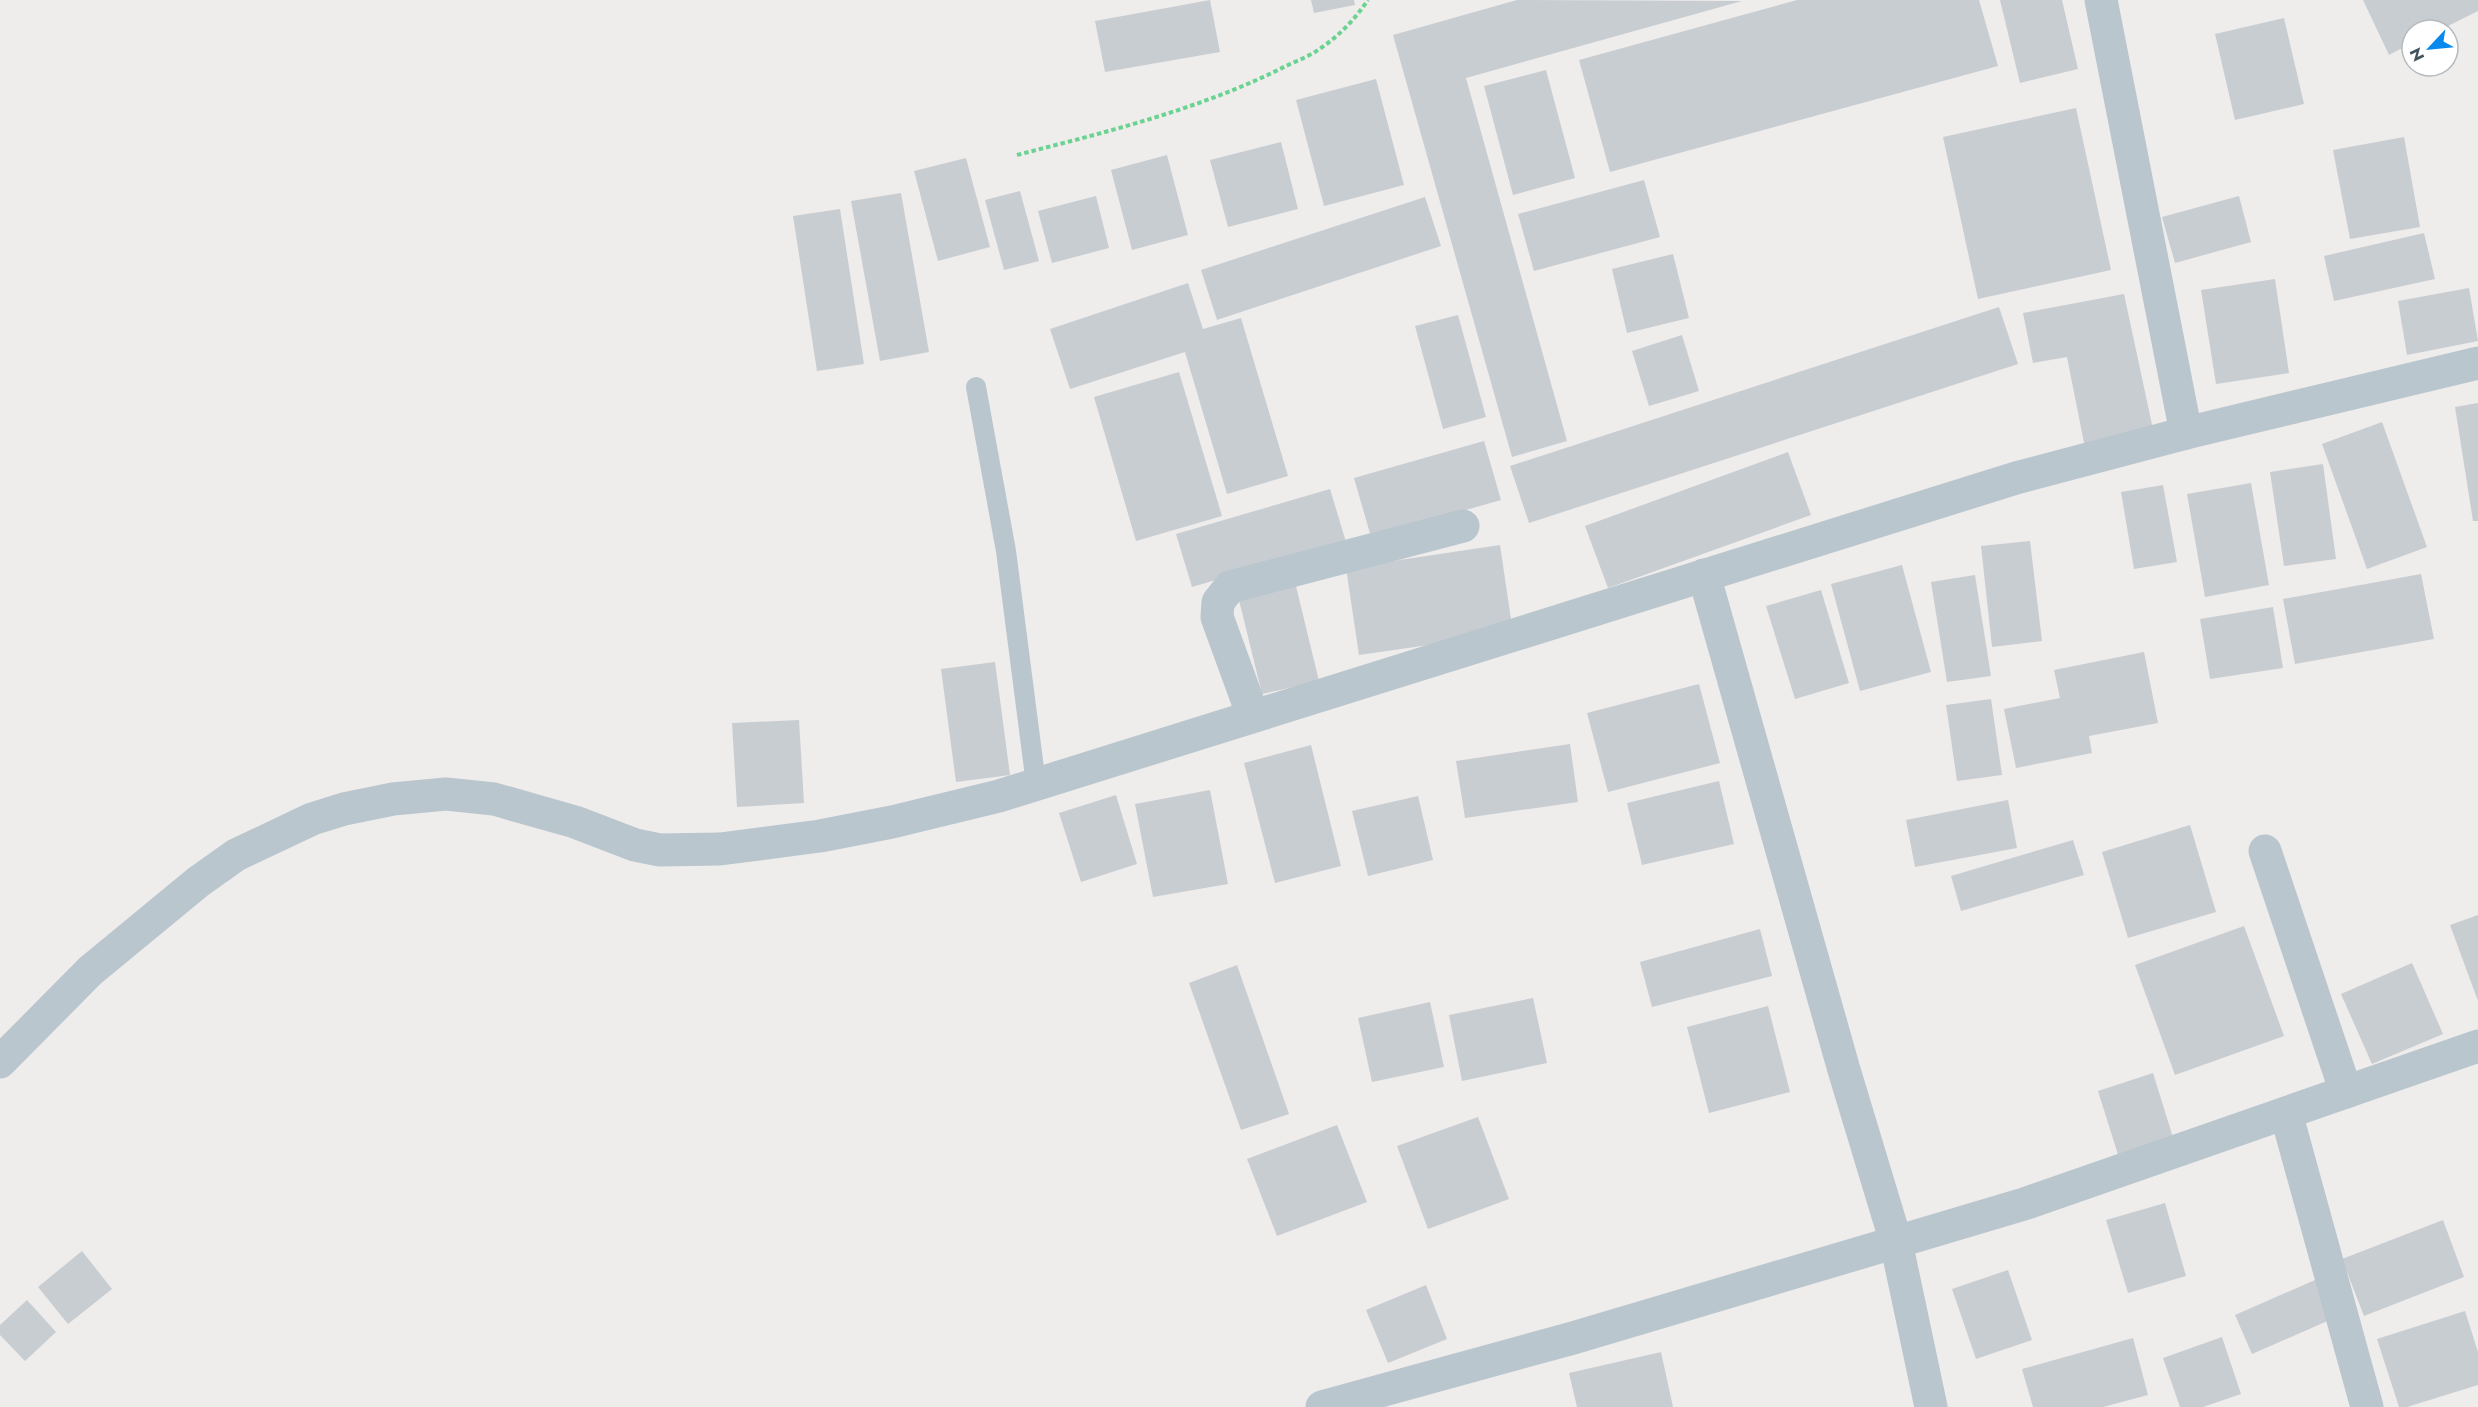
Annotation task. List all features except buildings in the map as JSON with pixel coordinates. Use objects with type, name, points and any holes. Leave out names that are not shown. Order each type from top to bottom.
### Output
[{"type":"street","points":[[2101,0],[2186,433]]},
{"type":"street","points":[[0,1062],[90,971],[198,882],[236,855],[312,819],[344,808],[393,799],[446,794],[482,797],[574,822],[643,847],[660,850],[720,849],[819,836],[892,822],[999,796],[2016,478],[2186,433],[2478,363]]},
{"type":"street","points":[[1253,716],[1217,617],[1218,602],[1230,587],[1463,526]]},
{"type":"street","points":[[1704,575],[1844,1070],[1896,1242],[1931,1407]]},
{"type":"street","points":[[2265,851],[2346,1092]]},
{"type":"street","points":[[1322,1407],[1573,1338],[2024,1204],[2478,1046]]},
{"type":"street","points":[[2286,1113],[2367,1407]]},
{"type":"lane","points":[[976,387],[1006,551],[1036,784]]},
{"type":"path","points":[[1017,155],[1099,134],[1187,107],[1253,82],[1320,49],[1355,19],[1368,0]]}]
